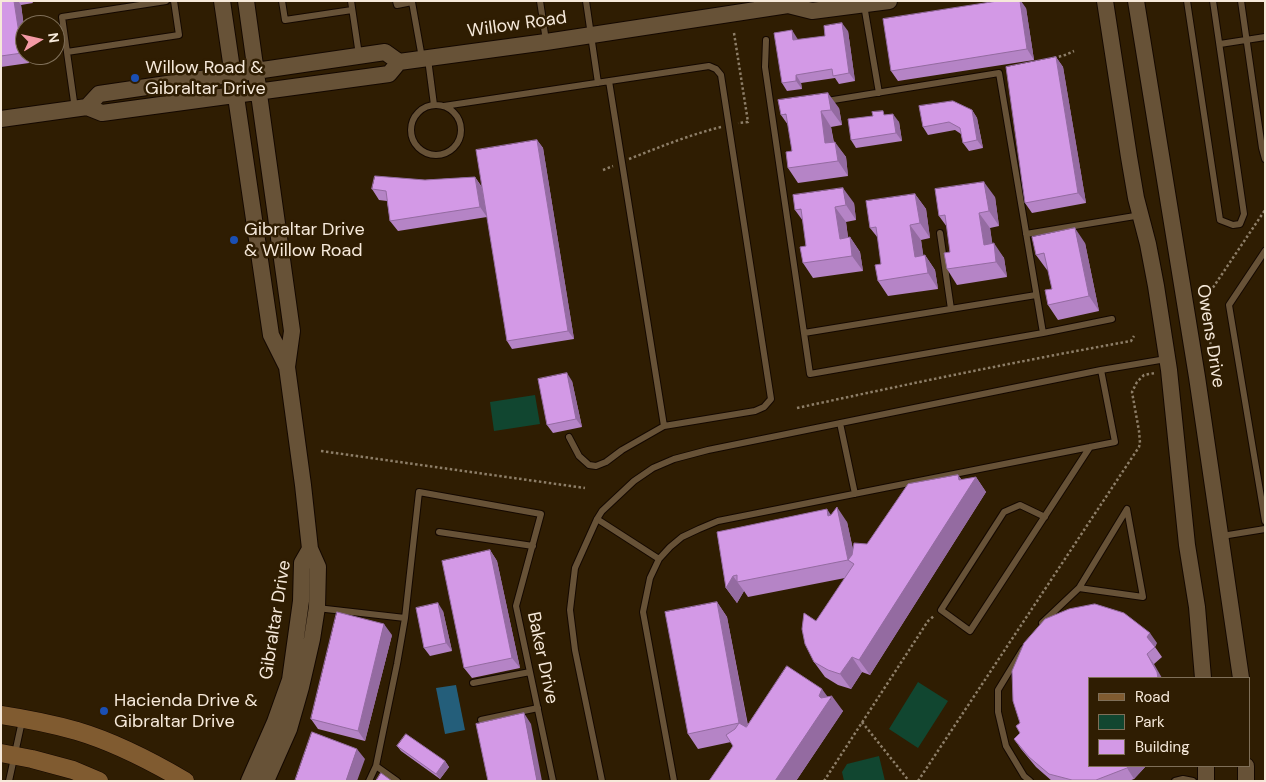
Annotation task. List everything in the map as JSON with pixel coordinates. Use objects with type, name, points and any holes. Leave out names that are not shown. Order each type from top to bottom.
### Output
[{"type":"main road","points":[[1,715],[79,731],[158,765],[185,781]]},
{"type":"main road","points":[[8,754],[74,770],[99,781]]},
{"type":"street","name":"Gibraltar Drive","points":[[222,1],[271,335],[287,367]]},
{"type":"street","name":"Gibraltar Drive","points":[[246,1],[292,330],[287,367],[310,549],[318,567],[290,680],[276,722],[249,781]]},
{"type":"street","name":"Willow Road","points":[[1,119],[81,108],[102,113],[389,74],[400,62],[546,42],[784,4],[812,11],[889,1]]},
{"type":"street","points":[[1105,1],[1129,157],[1156,286],[1168,365],[1187,545],[1197,608],[1203,677]]},
{"type":"street","name":"Owens Drive","points":[[1136,1],[1197,377],[1241,677]]},
{"type":"street","name":"Willow Road","points":[[81,108],[99,94],[232,74],[385,52],[400,62]]},
{"type":"street","name":"Gibraltar Drive","points":[[266,781],[289,729],[296,704],[312,639],[309,607]]},
{"type":"street","points":[[1206,767],[1206,781]]},
{"type":"street","points":[[1246,767],[1246,781]]},
{"type":"lane","points":[[81,108],[67,52],[62,17],[166,1]]},
{"type":"lane","points":[[67,52],[179,35],[174,1]]},
{"type":"lane","points":[[282,1],[285,20],[352,10]]},
{"type":"lane","points":[[351,1],[359,56]]},
{"type":"lane","points":[[396,1],[397,5],[420,1]]},
{"type":"lane","points":[[540,1],[546,42]]},
{"type":"lane","points":[[586,1],[598,83]]},
{"type":"lane","points":[[1187,1],[1220,220],[1233,225],[1240,224],[1244,214],[1213,1]]},
{"type":"lane","points":[[1240,1],[1265,160]]},
{"type":"lane","points":[[412,2],[434,105]]},
{"type":"lane","points":[[864,3],[879,92]]},
{"type":"lane","points":[[1220,44],[1265,37]]},
{"type":"lane","points":[[766,40],[765,67],[810,374],[1112,319]]},
{"type":"lane","points":[[444,106],[453,111],[459,119],[460,138],[454,147],[446,153],[436,155],[426,153],[417,146],[411,129],[413,120],[418,112],[425,107],[434,105],[444,106],[709,66],[716,69],[721,75],[771,399],[764,407],[755,411],[664,426],[622,450],[606,462],[596,466],[590,465],[579,456],[569,437]]},
{"type":"lane","points":[[820,102],[999,73],[1043,333]]},
{"type":"lane","points":[[609,81],[664,426]]},
{"type":"lane","points":[[771,110],[781,108]]},
{"type":"lane","points":[[1026,234],[1141,215]]},
{"type":"lane","points":[[940,233],[951,309]]},
{"type":"lane","points":[[1265,251],[1229,305],[1265,521]]},
{"type":"lane","points":[[804,333],[1036,295]]},
{"type":"lane","points":[[602,781],[575,650],[570,610],[575,568],[597,519],[602,511],[634,481],[653,468],[674,459],[708,450],[1101,370],[1168,365]]},
{"type":"lane","points":[[674,781],[643,612],[650,578],[659,560],[670,547],[682,537],[718,521],[1115,442],[1101,370]]},
{"type":"lane","points":[[840,423],[854,494]]},
{"type":"lane","points":[[1045,517],[1020,505],[1004,512],[941,610],[970,631],[1045,517],[1090,447]]},
{"type":"lane","name":"Baker Drive","points":[[405,618],[419,492],[541,514],[516,606],[553,781]]},
{"type":"lane","points":[[1036,631],[1079,588],[1127,509],[1143,597],[1079,588]]},
{"type":"lane","points":[[597,519],[659,560]]},
{"type":"lane","points":[[1220,536],[1265,529]]},
{"type":"lane","points":[[439,532],[533,546]]},
{"type":"lane","points":[[309,607],[405,618],[376,766],[369,781]]},
{"type":"lane","points":[[1026,645],[998,690],[998,712],[1006,746],[1024,776],[1030,781]]},
{"type":"lane","points":[[474,683],[530,672]]},
{"type":"lane","points":[[481,720],[538,708]]},
{"type":"lane","points":[[9,781],[8,754],[23,718]]},
{"type":"lane","points":[[376,766],[397,781]]},
{"type":"lane","points":[[1175,781],[1183,779],[1193,781]]},
{"type":"path","points":[[603,170],[697,133],[748,122],[734,33]]},
{"type":"path","points":[[1046,60],[1074,51]]},
{"type":"path","points":[[1197,377],[1215,374],[1204,301],[1265,210]]},
{"type":"path","points":[[797,408],[909,384],[1131,341],[1134,336]]},
{"type":"path","points":[[918,781],[1139,447],[1139,431],[1132,392],[1137,382],[1144,375],[1168,365]]},
{"type":"path","points":[[321,451],[585,488]]},
{"type":"path","points":[[824,781],[928,621],[941,610]]},
{"type":"path","points":[[862,722],[909,781]]},
{"type":"green space","points":[[535,395],[540,424],[494,431],[490,402]]},
{"type":"green space","points":[[918,682],[948,701],[918,748],[889,729]]},
{"type":"green space","points":[[879,756],[885,781],[844,781],[842,772],[847,764]]},
{"type":"water","points":[[456,685],[465,730],[445,734],[436,688]]},
{"type":"building","points":[[1,1],[14,1],[16,15],[15,54],[1,56]]},
{"type":"building","points":[[998,1],[1020,1],[1027,49],[891,71],[883,19]]},
{"type":"building","points":[[842,23],[849,73],[833,76],[832,69],[796,75],[796,81],[782,83],[774,33],[792,30],[793,40],[825,36],[824,26]]},
{"type":"building","points":[[1056,57],[1078,193],[1025,203],[1006,67]]},
{"type":"building","points":[[828,93],[831,110],[821,111],[825,143],[835,142],[838,161],[788,168],[786,152],[792,151],[786,114],[781,115],[778,100]]},
{"type":"building","points":[[953,101],[972,110],[977,140],[963,143],[960,128],[949,122],[923,127],[919,106]]},
{"type":"building","points":[[883,111],[884,115],[893,114],[896,133],[851,140],[848,119],[873,116],[872,112]]},
{"type":"building","points":[[537,140],[568,331],[507,341],[476,150]]},
{"type":"building","points":[[375,176],[425,180],[475,177],[480,207],[390,221],[386,191],[372,189]]},
{"type":"building","points":[[984,182],[989,211],[979,213],[984,245],[994,243],[996,262],[947,269],[944,253],[950,252],[945,215],[939,216],[935,189]]},
{"type":"building","points":[[843,188],[846,205],[835,207],[840,239],[850,237],[852,256],[803,263],[800,247],[806,246],[801,209],[795,210],[793,195]]},
{"type":"building","points":[[915,194],[920,223],[910,225],[915,257],[925,255],[928,273],[878,281],[875,265],[881,264],[876,227],[870,228],[866,201]]},
{"type":"building","points":[[1075,228],[1089,296],[1048,305],[1045,290],[1052,289],[1044,253],[1036,255],[1032,237]]},
{"type":"building","points":[[567,373],[576,419],[547,425],[538,379]]},
{"type":"building","points":[[958,475],[959,480],[976,477],[859,660],[852,657],[840,674],[814,662],[805,644],[802,629],[804,613],[816,621],[854,564],[848,560],[852,555],[854,543],[867,544],[908,484]]},
{"type":"building","points":[[837,507],[848,560],[737,582],[737,575],[733,576],[726,588],[717,532],[827,509],[828,516]]},
{"type":"building","points":[[490,550],[512,658],[464,668],[442,561]]},
{"type":"building","points":[[717,602],[739,723],[688,734],[665,612]]},
{"type":"building","points":[[438,603],[446,643],[424,648],[416,608]]},
{"type":"building","points":[[1095,604],[1124,613],[1150,633],[1147,637],[1155,647],[1147,654],[1158,677],[1088,677],[1088,767],[1128,767],[1096,780],[1072,780],[1049,774],[1029,757],[1014,739],[1020,733],[1016,726],[1020,723],[1013,701],[1012,671],[1024,643],[1045,619],[1069,609]]},
{"type":"building","points":[[337,612],[384,624],[358,731],[311,719]]},
{"type":"building","points":[[787,666],[822,689],[819,696],[821,698],[832,696],[775,781],[709,781],[733,746],[726,735],[735,729],[739,723],[746,727]]},
{"type":"building","points":[[524,713],[537,781],[488,781],[476,724]]},
{"type":"building","points":[[312,732],[357,749],[346,781],[295,781]]},
{"type":"building","points":[[406,734],[445,761],[436,774],[397,746]]},
{"type":"building","points":[[381,773],[392,781],[376,781]]},
{"type":"place","name":"Willow Road & Gibraltar Drive","points":[[135,78]]},
{"type":"place","name":"Gibraltar Drive & Willow Road","points":[[234,240]]},
{"type":"place","name":"Hacienda Drive & Gibraltar Drive","points":[[104,711]]}]
